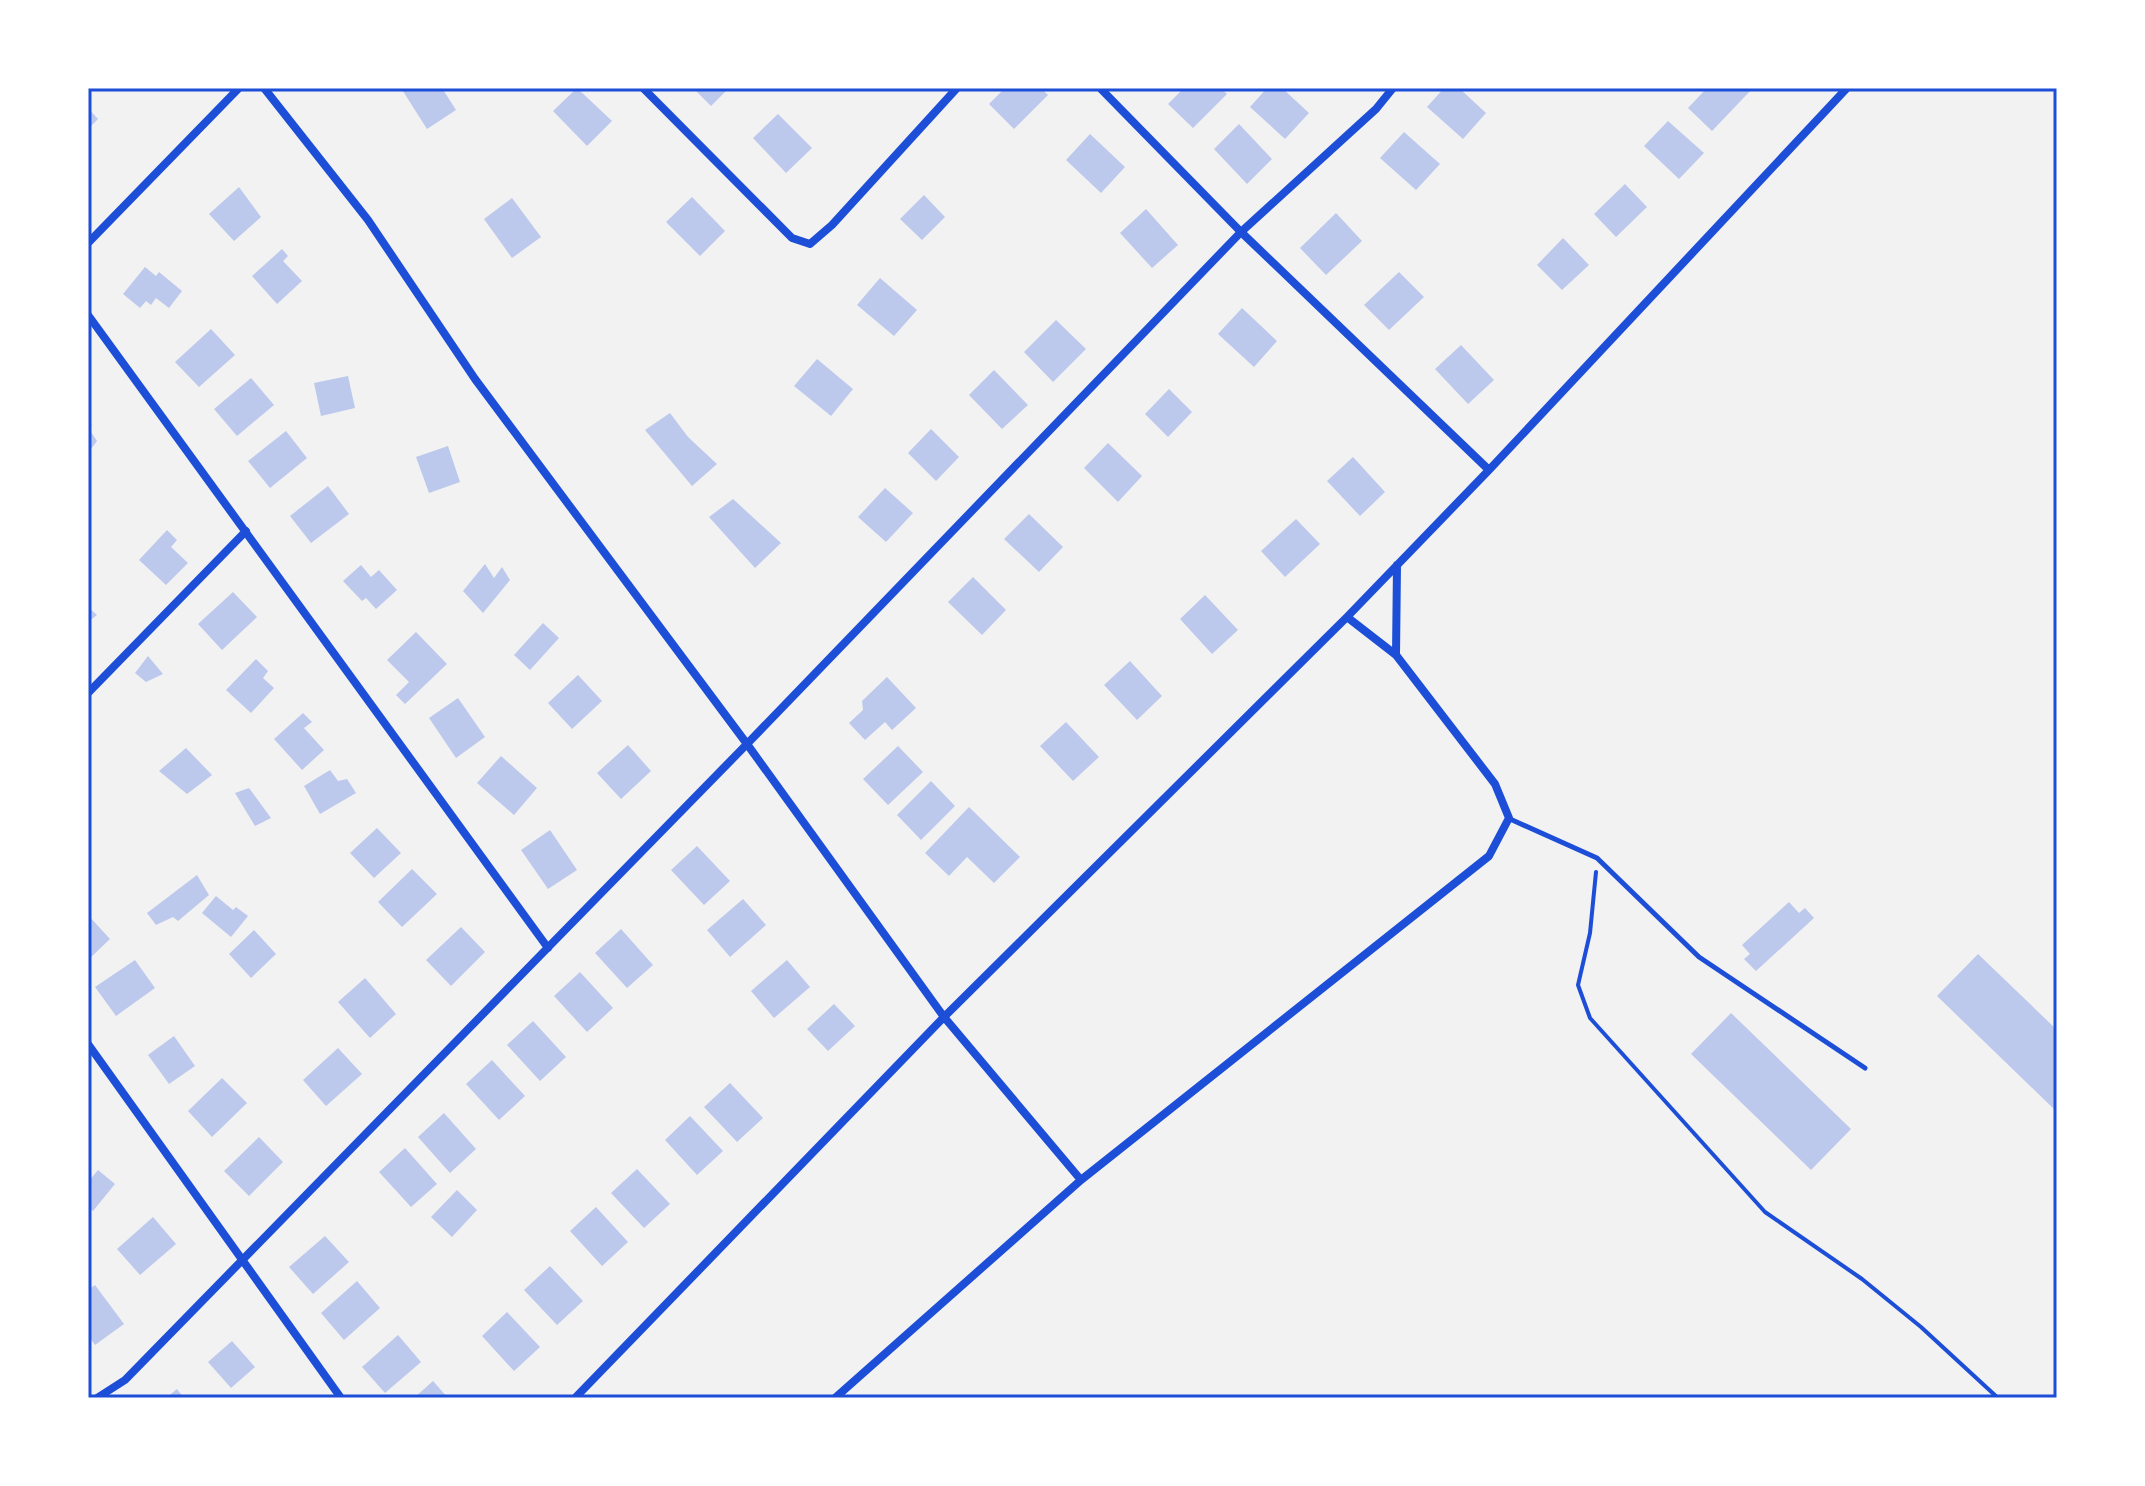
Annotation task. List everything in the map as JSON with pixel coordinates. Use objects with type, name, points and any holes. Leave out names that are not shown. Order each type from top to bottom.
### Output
[{"type":"street","points":[[88,243],[239,88]]},
{"type":"street","points":[[264,88],[368,220],[475,379],[747,744],[944,1017],[1081,1180]]},
{"type":"street","points":[[643,88],[792,238],[810,244],[832,225],[957,88]]},
{"type":"street","points":[[1100,88],[1241,232],[1489,470]]},
{"type":"street","points":[[97,1398],[125,1380],[747,744],[1241,232],[1376,109],[1393,88]]},
{"type":"street","points":[[575,1398],[944,1017],[1347,617],[1847,88]]},
{"type":"street","points":[[88,315],[548,948]]},
{"type":"street","points":[[88,693],[246,531]]},
{"type":"street","points":[[1396,655],[1397,565]]},
{"type":"street","points":[[835,1398],[1081,1180],[1489,856],[1509,818],[1495,784],[1396,655],[1347,617]]},
{"type":"street","points":[[88,1044],[341,1398]]},
{"type":"lane","points":[[1509,818],[1597,858],[1699,957],[1865,1068]]},
{"type":"path","points":[[1597,858],[1590,933],[1578,985],[1590,1018],[1765,1212],[1862,1279],[1921,1327],[1998,1398]]},
{"type":"building","points":[[401,88],[442,88],[456,110],[427,129]]},
{"type":"building","points":[[577,88],[612,121],[587,146],[553,111]]},
{"type":"building","points":[[693,88],[729,88],[711,106]]},
{"type":"building","points":[[1005,88],[1041,88],[1048,95],[1014,129],[989,104]]},
{"type":"building","points":[[1184,88],[1221,88],[1227,94],[1193,128],[1168,104]]},
{"type":"building","points":[[1267,88],[1282,88],[1309,113],[1285,139],[1250,107]]},
{"type":"building","points":[[1444,88],[1459,88],[1486,113],[1463,139],[1427,107]]},
{"type":"building","points":[[1707,88],[1753,88],[1712,131],[1688,108]]},
{"type":"building","points":[[88,108],[98,119],[88,129]]},
{"type":"building","points":[[778,114],[812,148],[786,173],[753,138]]},
{"type":"building","points":[[1668,121],[1704,153],[1679,179],[1644,146]]},
{"type":"building","points":[[1239,124],[1272,159],[1247,184],[1214,149]]},
{"type":"building","points":[[1404,132],[1440,164],[1416,190],[1380,158]]},
{"type":"building","points":[[1090,134],[1125,167],[1101,193],[1066,160]]},
{"type":"building","points":[[1625,184],[1647,207],[1616,237],[1594,214]]},
{"type":"building","points":[[239,187],[261,217],[234,241],[209,214]]},
{"type":"building","points":[[924,195],[945,217],[922,240],[900,219]]},
{"type":"building","points":[[692,197],[725,231],[700,256],[666,222]]},
{"type":"building","points":[[512,198],[541,237],[512,258],[484,219]]},
{"type":"building","points":[[1146,209],[1178,245],[1152,268],[1120,233]]},
{"type":"building","points":[[1336,213],[1362,241],[1326,275],[1300,248]]},
{"type":"building","points":[[1563,238],[1589,265],[1562,290],[1537,265]]},
{"type":"building","points":[[282,249],[288,256],[283,261],[302,281],[277,304],[252,276]]},
{"type":"building","points":[[145,267],[156,276],[159,272],[182,291],[169,308],[156,298],[151,305],[146,301],[140,308],[123,294]]},
{"type":"building","points":[[1399,272],[1424,297],[1389,330],[1364,305]]},
{"type":"building","points":[[880,278],[917,310],[894,336],[857,305]]},
{"type":"building","points":[[1242,308],[1277,341],[1254,367],[1218,334]]},
{"type":"building","points":[[1056,320],[1086,349],[1053,382],[1024,352]]},
{"type":"building","points":[[211,329],[235,355],[199,387],[175,362]]},
{"type":"building","points":[[1461,345],[1494,380],[1468,404],[1435,369]]},
{"type":"building","points":[[817,359],[853,389],[831,416],[794,386]]},
{"type":"building","points":[[994,370],[1028,405],[1002,429],[969,395]]},
{"type":"building","points":[[348,376],[355,408],[321,416],[314,383]]},
{"type":"building","points":[[251,378],[274,405],[237,436],[214,409]]},
{"type":"building","points":[[1169,389],[1192,412],[1168,437],[1145,414]]},
{"type":"building","points":[[670,413],[688,437],[717,464],[692,486],[645,430]]},
{"type":"building","points":[[88,422],[97,441],[88,453]]},
{"type":"building","points":[[931,429],[959,457],[936,481],[908,453]]},
{"type":"building","points":[[286,431],[307,458],[270,488],[248,461]]},
{"type":"building","points":[[1108,443],[1142,476],[1118,502],[1084,468]]},
{"type":"building","points":[[448,446],[460,482],[429,493],[416,457]]},
{"type":"building","points":[[1353,457],[1385,492],[1360,516],[1327,481]]},
{"type":"building","points":[[328,486],[349,514],[311,543],[290,516]]},
{"type":"building","points":[[885,488],[913,513],[886,542],[858,517]]},
{"type":"building","points":[[733,499],[781,543],[755,568],[709,517]]},
{"type":"building","points":[[1029,514],[1063,547],[1039,572],[1004,539]]},
{"type":"building","points":[[1296,519],[1320,544],[1285,577],[1261,551]]},
{"type":"building","points":[[167,530],[177,540],[171,547],[188,563],[166,585],[139,560]]},
{"type":"building","points":[[485,564],[494,578],[502,567],[510,580],[483,613],[463,591]]},
{"type":"building","points":[[361,565],[371,577],[379,570],[397,590],[376,609],[366,598],[362,601],[343,581]]},
{"type":"building","points":[[973,577],[1006,610],[982,635],[948,602]]},
{"type":"building","points":[[233,592],[257,617],[222,650],[198,624]]},
{"type":"building","points":[[1205,595],[1238,630],[1212,654],[1180,619]]},
{"type":"building","points":[[88,607],[97,615],[88,622]]},
{"type":"building","points":[[543,623],[559,638],[530,670],[514,655]]},
{"type":"building","points":[[416,632],[447,664],[405,704],[396,695],[409,682],[387,660]]},
{"type":"building","points":[[148,656],[163,674],[146,682],[135,673]]},
{"type":"building","points":[[256,659],[268,671],[263,678],[274,688],[251,713],[226,690]]},
{"type":"building","points":[[1130,661],[1162,696],[1137,720],[1104,685]]},
{"type":"building","points":[[578,675],[602,701],[572,729],[548,703]]},
{"type":"building","points":[[887,677],[916,708],[892,730],[885,722],[865,740],[849,723],[863,710],[862,701]]},
{"type":"building","points":[[458,698],[485,737],[456,758],[429,718]]},
{"type":"building","points":[[303,713],[312,722],[304,728],[324,750],[302,770],[274,739]]},
{"type":"building","points":[[1066,722],[1099,757],[1073,781],[1040,746]]},
{"type":"building","points":[[628,745],[651,771],[621,799],[597,773]]},
{"type":"building","points":[[898,746],[923,772],[888,805],[863,779]]},
{"type":"building","points":[[186,748],[212,775],[187,794],[159,771]]},
{"type":"building","points":[[501,756],[537,788],[514,815],[477,783]]},
{"type":"building","points":[[330,770],[338,781],[347,779],[356,793],[320,814],[304,786]]},
{"type":"building","points":[[931,781],[955,806],[921,840],[897,815]]},
{"type":"building","points":[[249,788],[271,818],[255,826],[235,793]]},
{"type":"building","points":[[969,807],[1020,857],[994,883],[967,857],[949,876],[925,853]]},
{"type":"building","points":[[377,828],[401,853],[374,878],[350,853]]},
{"type":"building","points":[[550,830],[577,870],[548,889],[521,850]]},
{"type":"building","points":[[697,846],[730,881],[704,905],[671,870]]},
{"type":"building","points":[[412,869],[437,894],[402,927],[378,902]]},
{"type":"building","points":[[197,875],[209,895],[178,921],[173,917],[156,925],[147,913]]},
{"type":"building","points":[[216,896],[233,910],[236,907],[248,916],[231,937],[202,913]]},
{"type":"building","points":[[743,899],[766,925],[730,957],[707,930]]},
{"type":"building","points":[[1789,902],[1799,913],[1805,908],[1814,918],[1756,971],[1744,959],[1750,954],[1742,945]]},
{"type":"building","points":[[88,915],[110,939],[88,960]]},
{"type":"building","points":[[461,927],[485,952],[451,986],[426,960]]},
{"type":"building","points":[[621,929],[653,965],[627,988],[595,953]]},
{"type":"building","points":[[254,930],[276,954],[251,978],[229,954]]},
{"type":"building","points":[[1978,954],[2057,1030],[2057,1112],[1937,996]]},
{"type":"building","points":[[135,960],[155,988],[116,1016],[95,987]]},
{"type":"building","points":[[787,960],[810,987],[774,1018],[751,991]]},
{"type":"building","points":[[580,972],[613,1008],[587,1032],[554,996]]},
{"type":"building","points":[[365,978],[396,1014],[370,1038],[338,1002]]},
{"type":"building","points":[[834,1004],[855,1026],[828,1051],[807,1029]]},
{"type":"building","points":[[1731,1013],[1851,1129],[1811,1170],[1691,1054]]},
{"type":"building","points":[[533,1021],[566,1057],[540,1081],[507,1045]]},
{"type":"building","points":[[174,1036],[195,1066],[169,1084],[148,1055]]},
{"type":"building","points":[[338,1048],[362,1074],[326,1106],[303,1080]]},
{"type":"building","points":[[492,1060],[525,1096],[499,1120],[466,1084]]},
{"type":"building","points":[[222,1078],[247,1103],[212,1137],[188,1111]]},
{"type":"building","points":[[730,1083],[763,1118],[737,1142],[704,1107]]},
{"type":"building","points":[[444,1113],[476,1149],[450,1173],[418,1137]]},
{"type":"building","points":[[690,1116],[723,1151],[697,1175],[665,1140]]},
{"type":"building","points":[[259,1137],[283,1162],[249,1196],[224,1171]]},
{"type":"building","points":[[405,1148],[437,1184],[411,1207],[379,1172]]},
{"type":"building","points":[[637,1169],[670,1204],[644,1228],[611,1193]]},
{"type":"building","points":[[98,1170],[115,1184],[93,1211],[88,1207],[88,1182]]},
{"type":"building","points":[[457,1190],[477,1210],[452,1237],[431,1217]]},
{"type":"building","points":[[596,1207],[628,1242],[602,1266],[570,1231]]},
{"type":"building","points":[[153,1217],[176,1244],[140,1275],[117,1249]]},
{"type":"building","points":[[325,1236],[349,1262],[313,1294],[289,1267]]},
{"type":"building","points":[[550,1266],[583,1301],[557,1325],[524,1290]]},
{"type":"building","points":[[357,1281],[380,1308],[344,1340],[321,1313]]},
{"type":"building","points":[[95,1285],[124,1324],[95,1345],[88,1335],[88,1290]]},
{"type":"building","points":[[507,1312],[540,1347],[514,1371],[482,1336]]},
{"type":"building","points":[[398,1335],[421,1362],[385,1393],[362,1367]]},
{"type":"building","points":[[232,1341],[255,1367],[231,1388],[208,1362]]},
{"type":"building","points":[[433,1381],[448,1398],[414,1398]]},
{"type":"building","points":[[177,1389],[184,1398],[166,1398]]}]
